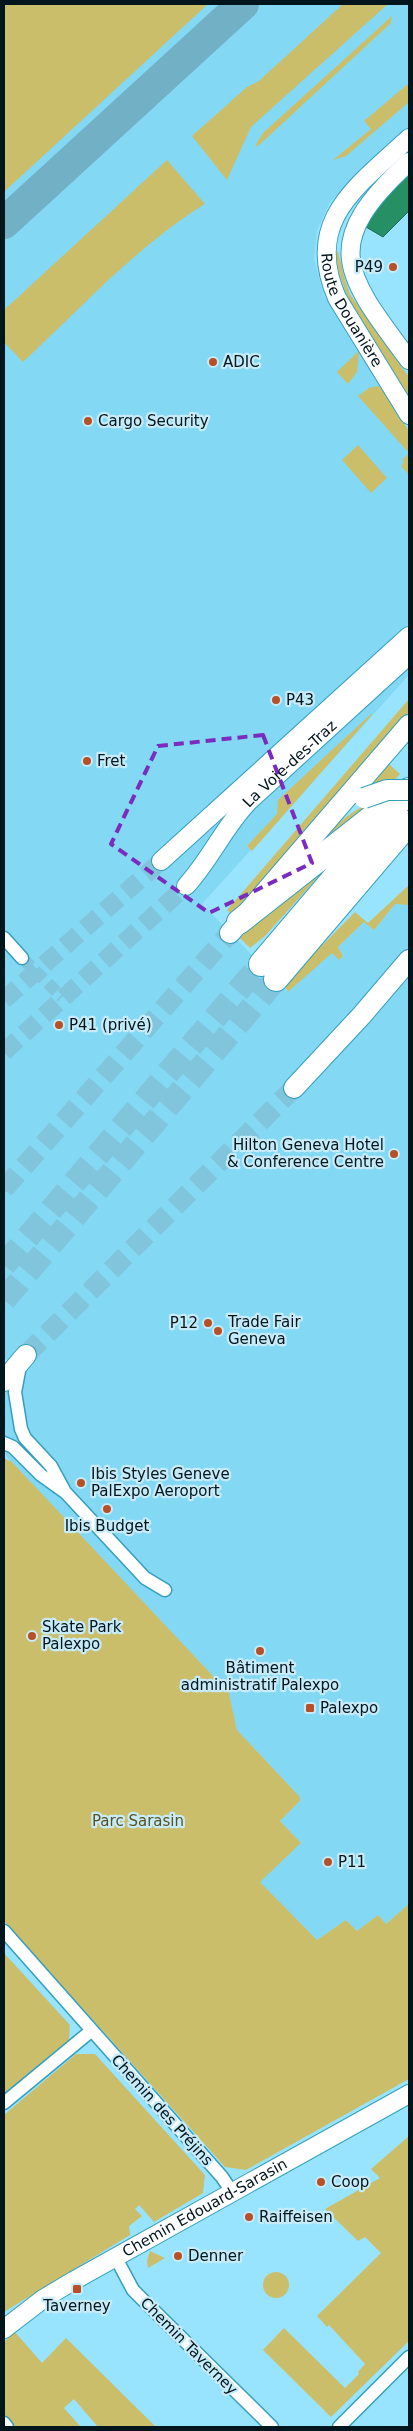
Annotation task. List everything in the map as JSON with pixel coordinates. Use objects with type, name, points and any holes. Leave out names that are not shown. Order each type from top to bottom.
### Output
[{"type":"highway","points":[[235,928],[365,823],[409,784]]},
{"type":"highway","points":[[409,790],[268,972],[409,823]]},
{"type":"main road","points":[[235,928],[409,724]]},
{"type":"main road","points":[[324,824],[364,798],[387,790],[409,790]]},
{"type":"main road","points":[[294,1088],[362,1015],[409,960]]},
{"type":"main road","points":[[4,1381],[24,1358]]},
{"type":"street","name":"Route Douanière","points":[[409,138],[361,184],[342,206],[328,232],[326,254],[330,280],[337,298],[409,415]]},
{"type":"street","points":[[409,162],[380,190],[364,210],[354,229],[350,250],[354,273],[364,297],[409,360]]},
{"type":"street","points":[[161,861],[409,636]]},
{"type":"street","name":"La Voie-des-Traz","points":[[186,886],[207,860],[232,821],[249,801],[409,655]]},
{"type":"street","points":[[4,938],[22,958]]},
{"type":"street","points":[[24,1358],[15,1392],[20,1429],[25,1438],[51,1466],[66,1493]]},
{"type":"street","points":[[4,1443],[13,1447],[41,1475],[66,1493],[145,1578],[165,1590]]},
{"type":"street","name":"Chemin des Préjins","points":[[4,1931],[222,2177],[232,2192]]},
{"type":"street","points":[[4,2103],[91,2031]]},
{"type":"street","name":"Chemin Edouard-Sarasin","points":[[4,2329],[43,2299],[409,2094]]},
{"type":"street","name":"Chemin Taverney","points":[[116,2258],[133,2290],[272,2427]]},
{"type":"street","points":[[339,2427],[409,2356]]},
{"type":"street","points":[[4,2424],[7,2427]]},
{"type":"highlighted area","points":[[263,735],[312,863],[209,913],[111,844],[158,746]]},
{"type":"shaded area","points":[[4,4],[409,4],[409,128],[330,202],[317,231],[314,259],[324,295],[409,432],[409,675],[202,904],[288,992],[332,952],[339,960],[343,956],[338,947],[364,922],[374,930],[395,904],[409,905],[409,1904],[386,1924],[378,1915],[357,1931],[346,1920],[317,1940],[259,1882],[301,1843],[280,1821],[300,1801],[300,1797],[237,1730],[229,1693],[4,1454],[4,1390],[19,1373],[4,1357]]},
{"type":"shaded area","points":[[409,172],[409,211],[383,237],[366,227],[378,206]]},
{"type":"green space","points":[[4,4],[208,4],[4,192]]},
{"type":"green space","points":[[343,4],[388,4],[251,127],[227,180],[192,136],[247,87],[259,81]]},
{"type":"green space","points":[[392,16],[391,23],[257,147],[256,144],[263,133]]},
{"type":"green space","points":[[409,83],[409,102],[346,156],[333,160],[371,129],[364,121]]},
{"type":"green space","points":[[167,160],[205,204],[133,258],[23,362],[4,342],[4,310]]},
{"type":"green space","points":[[338,251],[350,294],[409,377],[409,399],[364,329],[354,309],[339,271],[336,253]]},
{"type":"green space","points":[[359,351],[357,372],[348,384],[337,372]]},
{"type":"green space","points":[[378,386],[383,389],[409,431],[409,453],[358,396],[369,388]]},
{"type":"green space","points":[[358,445],[387,478],[371,493],[342,460]]},
{"type":"green space","points":[[409,453],[409,475],[401,466],[404,462],[402,460]]},
{"type":"green space","points":[[409,699],[409,715],[233,916],[227,910]]},
{"type":"green space","points":[[371,714],[252,851],[247,846],[277,814],[278,800]]},
{"type":"green space","points":[[389,764],[400,774],[393,782],[369,788]]},
{"type":"green space","points":[[386,796],[373,810],[298,867],[337,825],[358,809]]},
{"type":"green space","points":[[353,838],[265,936],[250,948],[240,938],[258,919]]},
{"type":"green space","points":[[409,885],[409,905],[395,904],[374,930],[364,922],[338,947],[343,956],[339,960],[332,953],[288,992],[284,984],[355,912],[368,923]]},
{"type":"green space","name":"Parc Sarasin","points":[[4,1458],[12,1462],[229,1693],[237,1730],[300,1797],[300,1801],[280,1821],[301,1843],[260,1882],[317,1940],[346,1920],[357,1931],[378,1915],[386,1924],[409,1904],[409,2079],[246,2170],[225,2167],[4,1921]]},
{"type":"green space","points":[[4,1953],[70,2025],[69,2041],[4,2096]]},
{"type":"green space","points":[[76,2054],[95,2054],[205,2175],[203,2193],[154,2222],[139,2205],[135,2209],[142,2216],[129,2226],[130,2235],[4,2312],[4,2115]]},
{"type":"green space","points":[[409,2136],[409,2341],[331,2417],[263,2350],[284,2328],[345,2388],[359,2374],[358,2372],[365,2364],[329,2325],[327,2327],[317,2316],[381,2253],[365,2237],[358,2241],[325,2209],[380,2178],[371,2169]]},
{"type":"green space","points":[[150,2251],[165,2258],[148,2268],[147,2261]]},
{"type":"green space","points":[[276,2272],[285,2276],[289,2285],[285,2294],[276,2298],[267,2294],[263,2285],[267,2276]]},
{"type":"green space","points":[[15,2332],[42,2363],[66,2338],[156,2427],[98,2427],[74,2399],[64,2408],[81,2427],[16,2427],[4,2414],[4,2342]]},
{"type":"taxiway","points":[[4,223],[243,4]]},
{"type":"tunnel","points":[[4,1000],[161,861]]},
{"type":"tunnel","points":[[4,1052],[186,886]]},
{"type":"tunnel","points":[[4,1189],[230,933]]},
{"type":"tunnel","points":[[22,958],[62,997]]},
{"type":"tunnel","points":[[4,1265],[261,964]]},
{"type":"tunnel","points":[[4,1300],[276,979]]},
{"type":"tunnel","points":[[26,1355],[294,1088]]},
{"type":"tunnel","points":[[4,1182],[10,1183]]},
{"type":"place","name":"P49","points":[[393,267]]},
{"type":"place","name":"ADIC","points":[[213,362]]},
{"type":"place","name":"Cargo Security","points":[[88,421]]},
{"type":"place","name":"P43","points":[[276,700]]},
{"type":"place","name":"Fret","points":[[87,761]]},
{"type":"place","name":"P41 (privé)","points":[[59,1025]]},
{"type":"place","name":"Hilton Geneva Hotel & Conference Centre","points":[[394,1154]]},
{"type":"place","name":"P12","points":[[208,1323]]},
{"type":"place","name":"Trade Fair Geneva","points":[[218,1331]]},
{"type":"place","name":"Ibis Styles Geneve PalExpo Aeroport","points":[[81,1483]]},
{"type":"place","name":"Ibis Budget","points":[[107,1509]]},
{"type":"place","name":"Skate Park Palexpo","points":[[32,1636]]},
{"type":"place","name":"Bâtiment administratif Palexpo","points":[[260,1651]]},
{"type":"place","name":"Palexpo","points":[[310,1708]]},
{"type":"place","name":"P11","points":[[328,1862]]},
{"type":"place","name":"Coop","points":[[321,2182]]},
{"type":"place","name":"Raiffeisen","points":[[249,2217]]},
{"type":"place","name":"Denner","points":[[178,2256]]},
{"type":"place","name":"Taverney","points":[[77,2289]]}]
